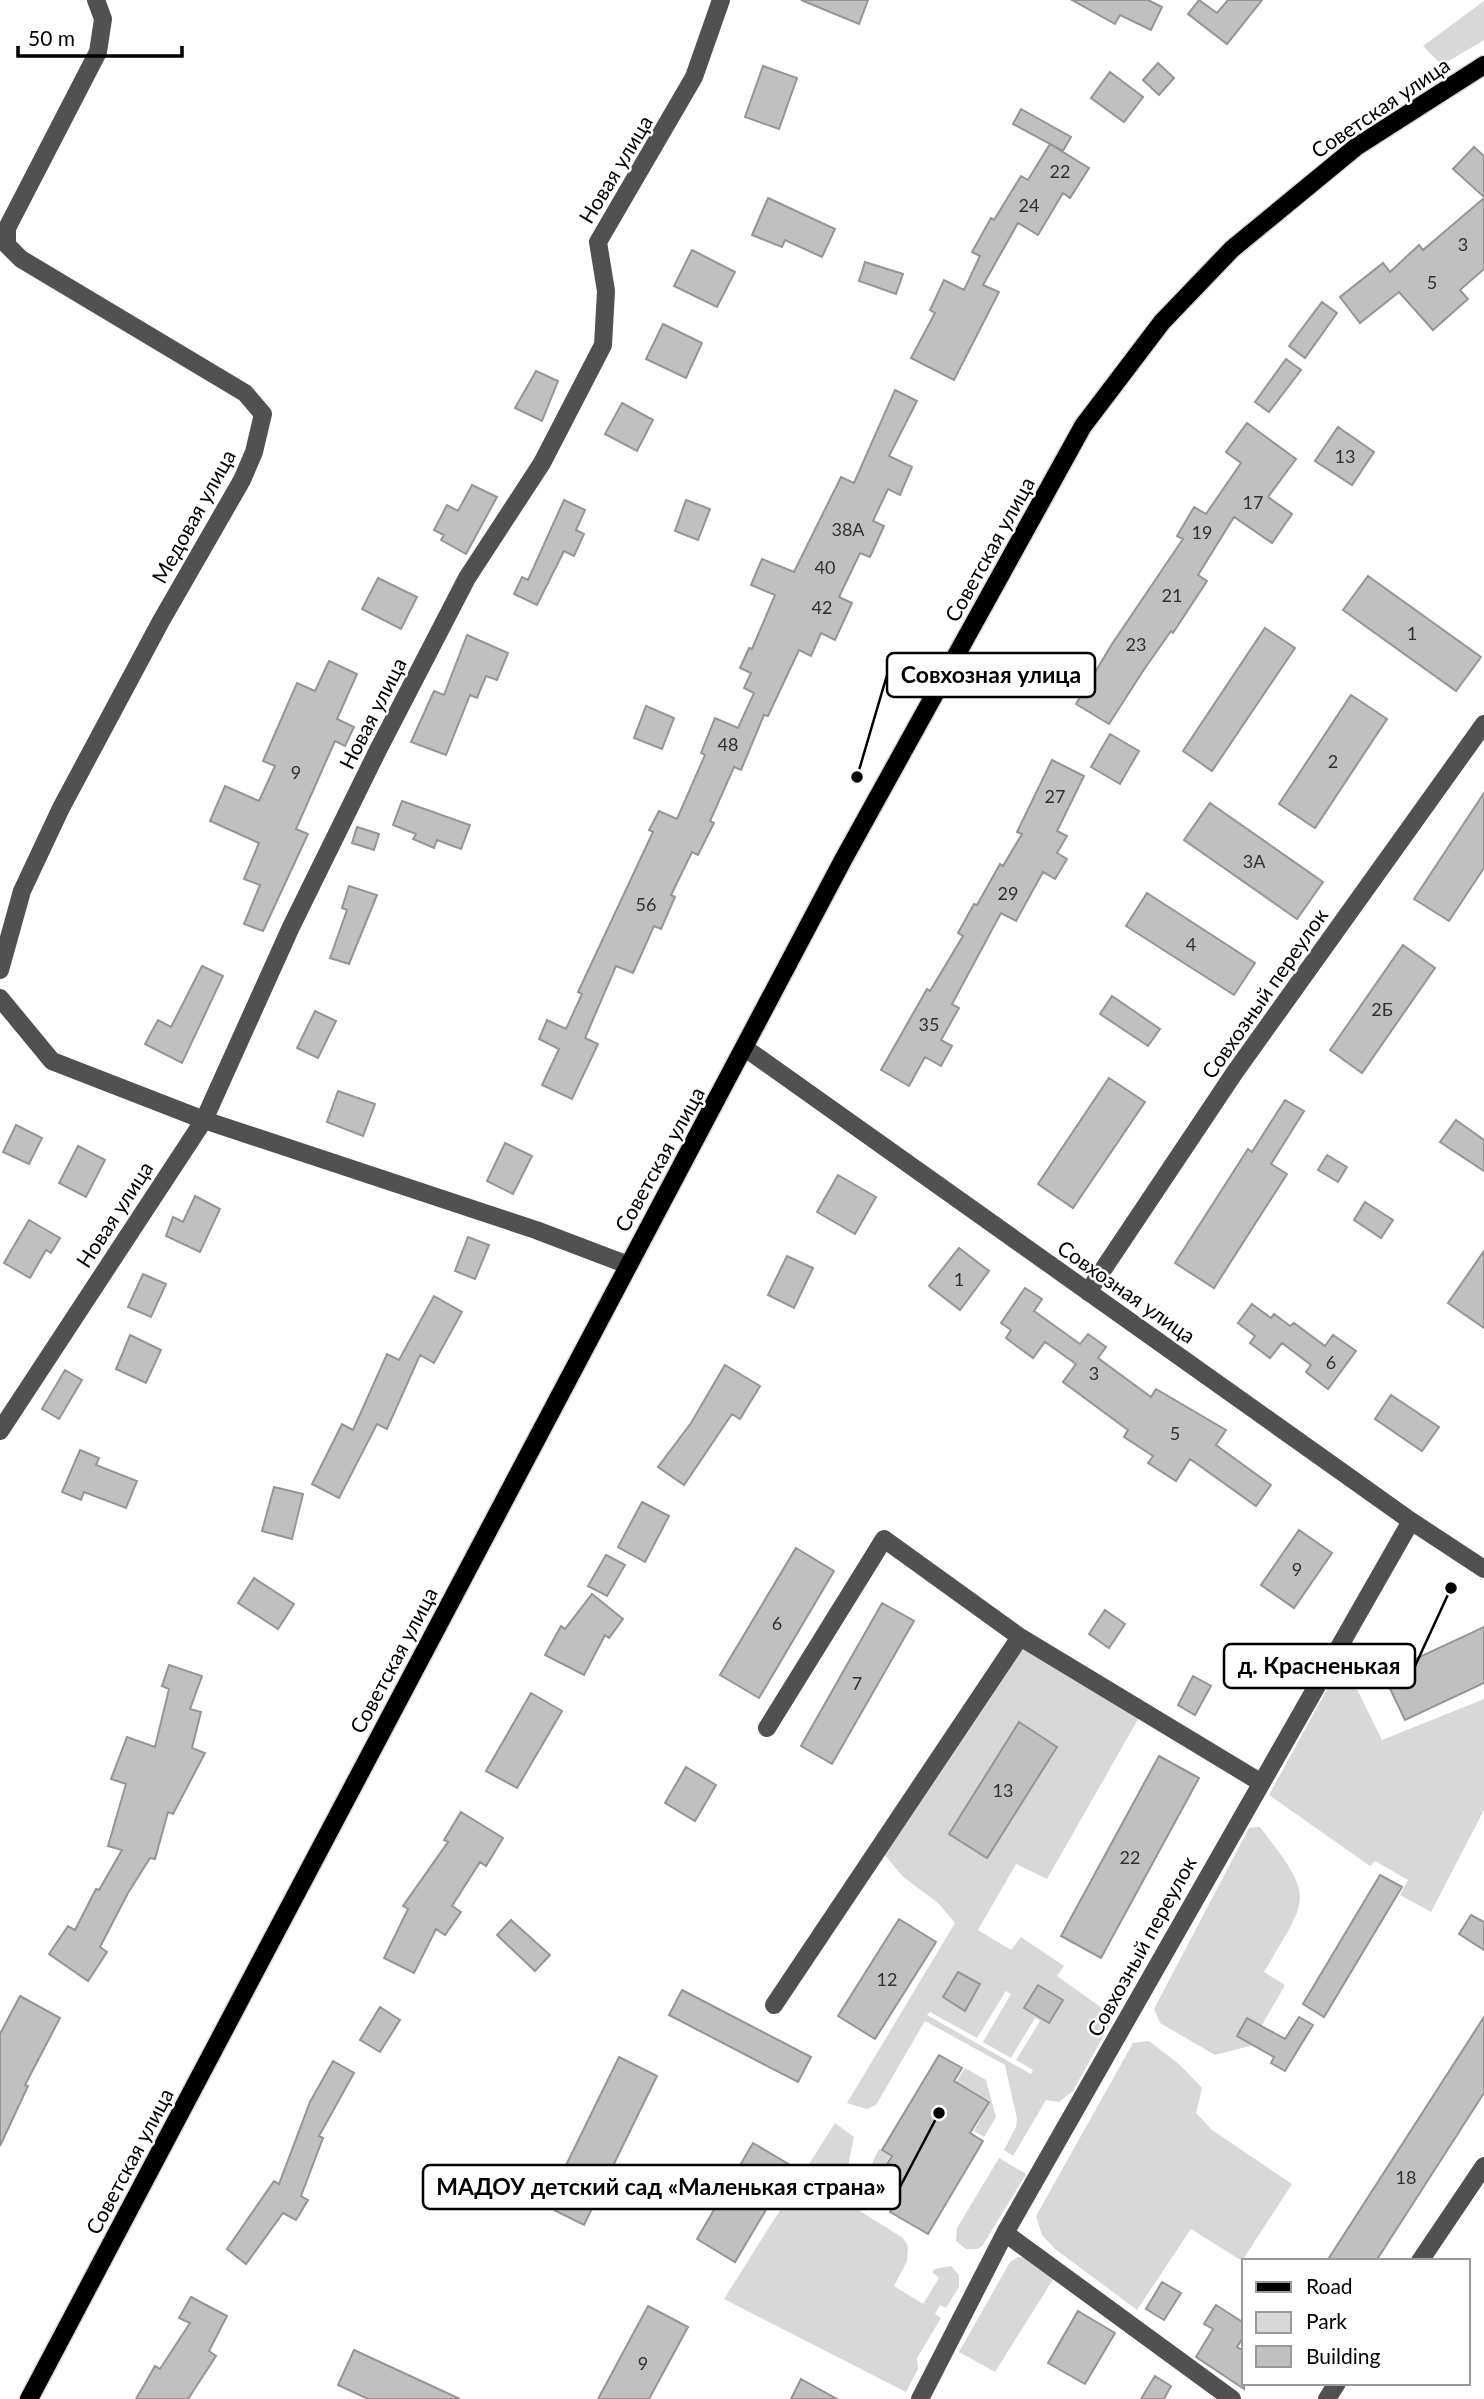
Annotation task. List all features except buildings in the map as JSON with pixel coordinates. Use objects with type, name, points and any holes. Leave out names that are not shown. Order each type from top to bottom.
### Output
[{"type":"main road","name":"Советская улица","points":[[29,2399],[849,849],[1083,426],[1109,388],[1196,284],[1279,207],[1356,147],[1484,65]]},
{"type":"street","name":"Медовая улица","points":[[0,970],[22,891],[61,808],[161,621],[242,480],[262,426],[263,414],[259,406],[245,393],[21,258],[7,245],[7,228],[102,43],[102,10],[96,0]]},
{"type":"street","name":"Новая улица","points":[[0,1431],[204,1120],[290,927],[377,752],[467,578],[542,463],[603,345],[606,291],[598,242],[695,77],[721,0]]},
{"type":"street","name":"Совхозный переулок","points":[[1088,1292],[1234,1072],[1484,724]]},
{"type":"street","points":[[0,998],[52,1061],[204,1120],[536,1230],[628,1265]]},
{"type":"street","name":"Совхозная улица","points":[[745,1048],[1411,1521],[1484,1569]]},
{"type":"street","name":"Совхозный переулок","points":[[920,2399],[1005,2233],[1411,1521]]},
{"type":"street","points":[[767,1728],[884,1539],[1020,1637],[1260,1782]]},
{"type":"street","points":[[774,2005],[1020,1637]]},
{"type":"street","points":[[1421,2259],[1484,2166]]},
{"type":"street","points":[[1005,2233],[1232,2399]]},
{"type":"green space","points":[[1484,1],[1484,40],[1442,65],[1423,46]]},
{"type":"green space","points":[[1023,1646],[1141,1714],[1047,1879],[1016,1864],[978,1930],[1011,1950],[1021,1937],[1064,1966],[1057,1976],[1106,2011],[1109,2026],[1073,2091],[1059,2102],[1046,2100],[1013,2156],[1004,2150],[1016,2127],[1017,2119],[1005,2065],[925,2021],[876,2105],[867,2109],[847,2103],[955,1923],[938,1903],[902,1876],[885,1855]],"holes":[[[1006,1991],[1011,1994],[983,2042],[1011,2058],[1035,2018],[1040,2021],[1016,2060],[1033,2070],[1031,2074],[927,2015],[930,2012],[977,2038]]]},
{"type":"green space","points":[[1347,1669],[1382,1740],[1484,1699],[1484,1810],[1431,1912],[1400,1895],[1408,1880],[1375,1861],[1370,1866],[1269,1795],[1337,1671]]},
{"type":"green space","points":[[1260,1827],[1291,1870],[1298,1885],[1300,1898],[1297,1912],[1264,1972],[1285,1985],[1250,2046],[1215,2055],[1160,2023],[1154,2009],[1249,1828]]},
{"type":"green space","points":[[1149,2041],[1179,2064],[1202,2088],[1196,2113],[1212,2130],[1292,2184],[1242,2261],[1191,2229],[1137,2310],[1055,2249],[1042,2235],[1036,2216],[1133,2043]]},
{"type":"green space","points":[[965,2068],[986,2080],[996,2117],[984,2137],[974,2131],[990,2101],[956,2082]]},
{"type":"green space","points":[[835,2123],[854,2137],[848,2166],[850,2184],[860,2211],[903,2238],[908,2246],[907,2261],[894,2286],[923,2304],[939,2278],[932,2272],[935,2269],[951,2266],[959,2275],[959,2287],[946,2308],[940,2305],[935,2314],[941,2318],[917,2358],[918,2369],[906,2392],[724,2299]]},
{"type":"green space","points":[[879,2149],[890,2156],[874,2183],[896,2197],[889,2210],[876,2203],[871,2182],[872,2163]]},
{"type":"green space","points":[[999,2158],[1026,2174],[983,2245],[978,2249],[966,2249],[956,2241],[957,2228]]},
{"type":"green space","points":[[1018,2257],[1027,2258],[1054,2278],[995,2372],[959,2352],[1010,2262]]},
{"type":"place","name":"Совхозная улица","points":[[857,777]]},
{"type":"place","name":"д. Красненькая","points":[[1451,1588]]},
{"type":"place","name":"МАДОУ детский сад «Маленькая страна»","points":[[939,2113]]}]
